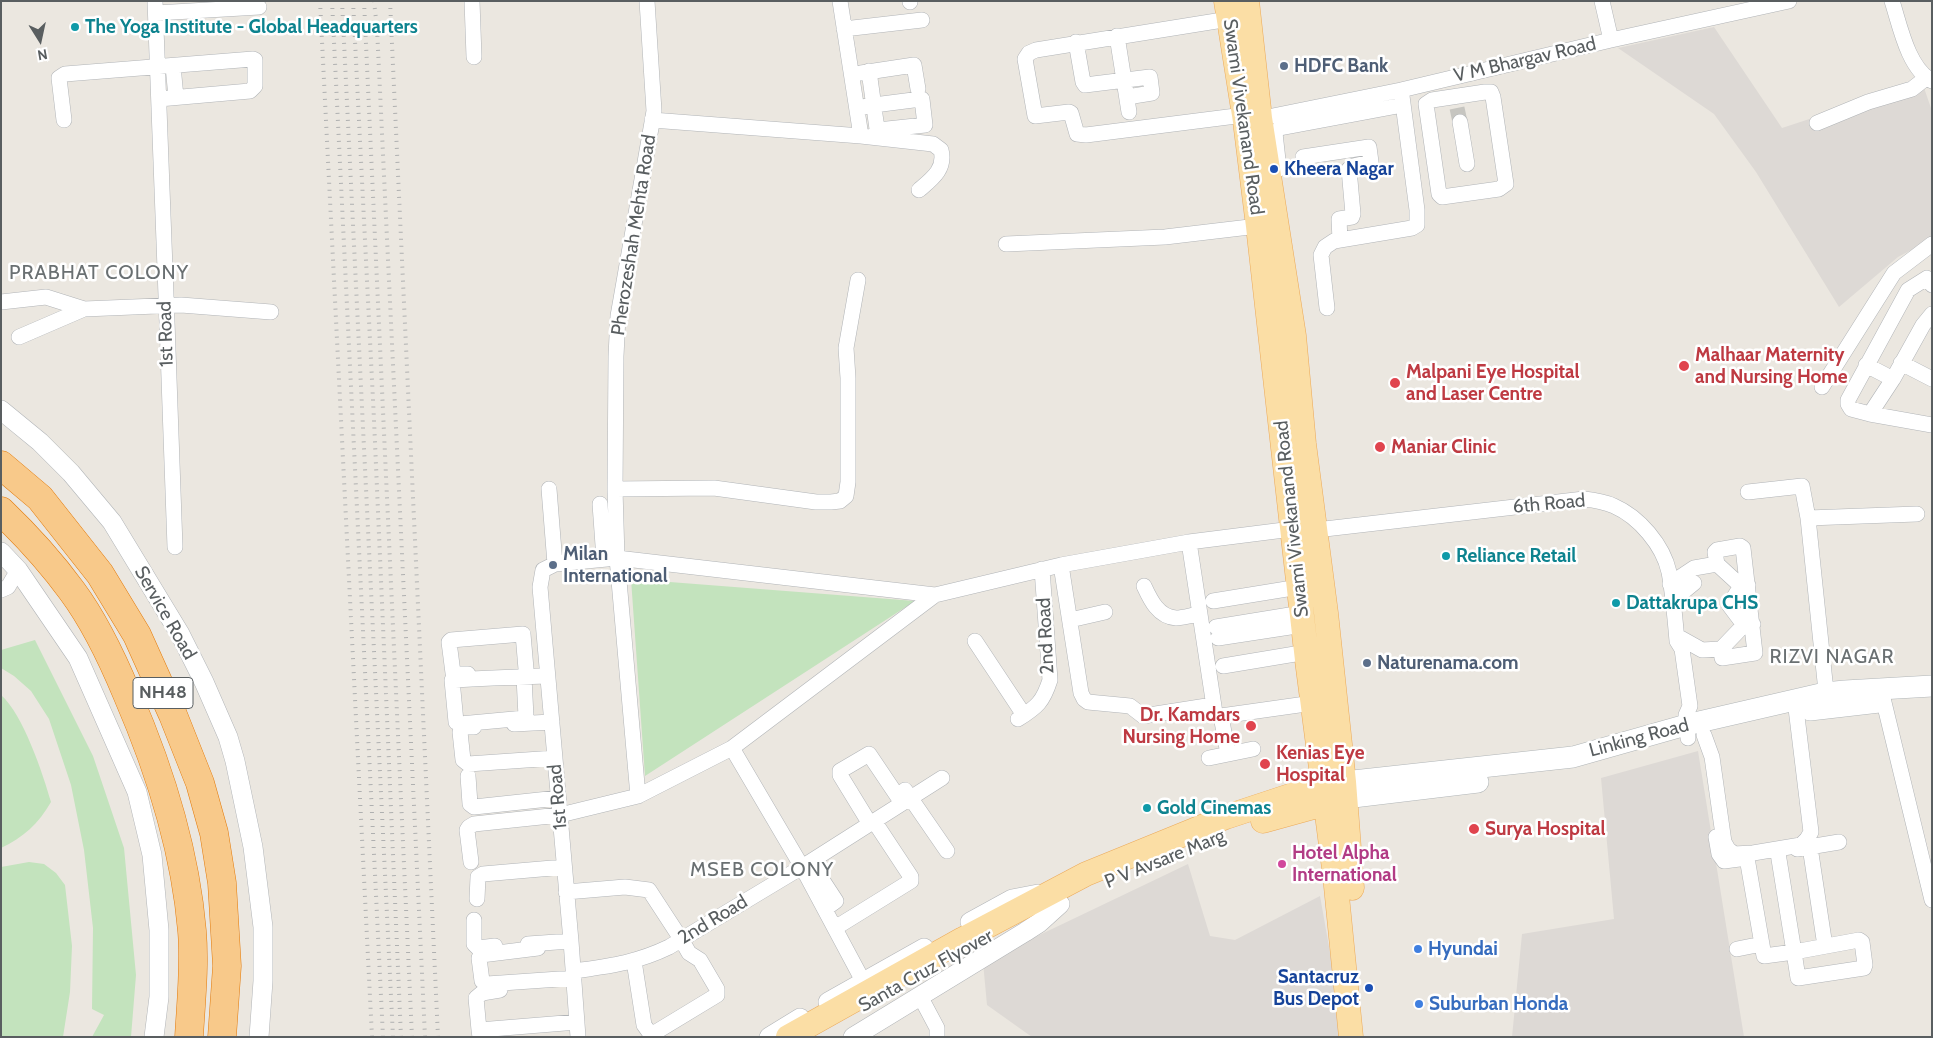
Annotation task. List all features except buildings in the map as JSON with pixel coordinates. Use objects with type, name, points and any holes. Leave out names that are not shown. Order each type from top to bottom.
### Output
[{"type":"highway","name":"NH48","points":[[1,465],[40,498],[100,574],[137,635],[173,715],[200,782],[214,833],[222,883],[227,966],[222,1037]]},
{"type":"highway","name":"NH48","points":[[1,511],[72,591],[107,647],[141,726],[163,787],[180,846],[192,932],[193,971],[189,1037]]},
{"type":"main road","name":"Swami Vivekanand Road","points":[[1247,1],[1256,128],[1258,226],[1313,702],[1334,792]]},
{"type":"main road","name":"Swami Vivekanand Road","points":[[1227,10],[1256,128],[1294,336],[1304,444],[1316,530],[1334,792],[1349,934],[1366,1037]]},
{"type":"main road","name":"Linking Road","points":[[1334,792],[1574,763],[1693,727],[1796,706],[1882,695],[1932,686]]},
{"type":"main road","name":"Linking Road","points":[[1882,695],[1932,698]]},
{"type":"main road","name":"P V Avsare Marg","points":[[1052,902],[1163,850],[1194,844],[1334,792]]},
{"type":"main road","points":[[788,1037],[964,939],[1052,902]]},
{"type":"main road","name":"Santa Cruz Flyover","points":[[809,1037],[930,967],[1052,902]]},
{"type":"main road","name":"Swami Vivekanand Road","points":[[1349,934],[1351,1037]]},
{"type":"street","points":[[472,1],[474,57]]},
{"type":"street","name":"Pherozeshah Mehta Road","points":[[610,559],[615,489],[618,316],[654,111],[647,1]]},
{"type":"street","points":[[840,1],[861,136]]},
{"type":"street","points":[[1602,1],[1611,40]]},
{"type":"street","name":"V M Bhargav Road","points":[[1076,42],[1036,50],[1026,55],[1037,123],[1069,112],[1071,113],[1077,134],[1086,135],[1256,128],[1402,97],[1452,77],[1789,1]]},
{"type":"street","points":[[1892,1],[1910,56],[1920,74],[1929,79]]},
{"type":"street","points":[[156,7],[259,7]]},
{"type":"street","name":"1st Road","points":[[156,7],[166,67],[159,99],[175,547]]},
{"type":"street","points":[[1127,97],[1152,93],[1151,80],[1148,77],[1083,84],[1076,42],[1117,36],[1227,10]]},
{"type":"street","points":[[844,29],[922,20]]},
{"type":"street","points":[[1117,36],[1129,112]]},
{"type":"street","points":[[64,120],[60,78],[65,74],[253,59],[255,62],[255,86],[250,90],[159,99]]},
{"type":"street","points":[[851,74],[914,65],[918,89]]},
{"type":"street","points":[[166,67],[176,97]]},
{"type":"street","points":[[856,108],[874,105],[869,71]]},
{"type":"street","points":[[1452,77],[1467,164]]},
{"type":"street","points":[[1816,123],[1868,102],[1912,89],[1929,79]]},
{"type":"street","points":[[1485,92],[1492,94],[1506,180],[1506,184],[1502,188],[1442,197],[1439,194],[1426,106],[1432,100],[1458,109],[1485,92]]},
{"type":"street","points":[[1328,308],[1321,255],[1322,250],[1329,243],[1412,228],[1417,224],[1402,97]]},
{"type":"street","points":[[652,120],[861,136],[933,144],[938,146],[943,156],[938,174],[932,181],[918,190]]},
{"type":"street","points":[[1256,128],[1296,310]]},
{"type":"street","points":[[1303,157],[1370,147],[1371,162],[1353,166],[1349,169],[1354,214],[1352,217],[1339,219],[1340,240]]},
{"type":"street","points":[[1006,244],[1165,237],[1258,226]]},
{"type":"street","points":[[1822,387],[1894,273],[1932,244]]},
{"type":"street","points":[[615,489],[714,488],[816,502],[840,501],[846,496],[848,482],[848,378],[846,348],[858,280]]},
{"type":"street","points":[[1930,280],[1908,290],[1848,400],[1851,408],[1870,414],[1930,422]]},
{"type":"street","points":[[1,302],[46,297],[84,309],[165,305],[271,312]]},
{"type":"street","points":[[19,338],[84,309]]},
{"type":"street","points":[[1870,414],[1902,363],[1925,336],[1932,314]]},
{"type":"street","points":[[1902,363],[1932,379]]},
{"type":"street","points":[[1866,364],[1893,378]]},
{"type":"street","name":"Service Road","points":[[1,410],[40,442],[71,472],[112,522],[180,634],[204,682],[228,738],[235,761],[253,847],[263,927],[263,981],[259,1037]]},
{"type":"street","points":[[1748,492],[1802,486],[1808,518],[1827,701]]},
{"type":"street","points":[[549,489],[554,564],[610,559],[935,595],[1061,565],[1189,542],[1292,529]]},
{"type":"street","name":"6th Road","points":[[1316,530],[1584,499],[1614,506],[1639,523],[1653,539],[1662,553],[1668,571],[1693,727],[1704,758],[1721,858],[1727,861],[1839,842]]},
{"type":"street","points":[[600,504],[610,559],[638,796]]},
{"type":"street","points":[[1808,518],[1917,514]]},
{"type":"street","points":[[1189,542],[1199,614],[1217,710],[1228,754]]},
{"type":"street","points":[[1721,649],[1724,658],[1755,653],[1756,650],[1749,624],[1742,546],[1717,550],[1715,552],[1717,564],[1744,585]]},
{"type":"street","points":[[1,552],[18,570],[78,658],[138,792],[152,855],[159,930],[159,997],[154,1037]]},
{"type":"street","name":"1st Road","points":[[554,564],[543,570],[540,582],[577,1029]]},
{"type":"street","points":[[1670,584],[1694,568],[1717,564]]},
{"type":"street","points":[[1061,565],[1081,693],[1088,702],[1130,706],[1143,716],[1313,702]]},
{"type":"street","name":"2nd Road","points":[[975,642],[1021,717],[1033,709],[1045,696],[1050,680],[1042,569]]},
{"type":"street","points":[[1,590],[8,587],[18,570]]},
{"type":"street","points":[[1672,601],[1694,583]]},
{"type":"street","points":[[1744,585],[1729,605],[1749,624]]},
{"type":"street","points":[[1144,586],[1152,604],[1167,615],[1176,618],[1199,614]]},
{"type":"street","points":[[1213,601],[1299,587]]},
{"type":"street","points":[[471,862],[467,830],[474,824],[560,815],[638,796],[732,748],[935,595]]},
{"type":"street","points":[[1070,620],[1106,612]]},
{"type":"street","points":[[1217,632],[1303,619]]},
{"type":"street","points":[[1677,634],[1702,650],[1721,649],[1749,624]]},
{"type":"street","points":[[525,673],[452,680],[456,722],[460,724],[525,718],[525,673],[523,634],[453,639],[449,642],[453,672],[455,674],[525,673],[547,672]]},
{"type":"street","points":[[1677,634],[1693,638]]},
{"type":"street","points":[[1224,669],[1307,656]]},
{"type":"street","points":[[1882,695],[1932,900]]},
{"type":"street","points":[[1693,727],[1712,757],[1724,842],[1728,849],[1734,854],[1753,853],[1801,845],[1808,839],[1811,832],[1796,706]]},
{"type":"street","points":[[552,722],[464,728],[460,732],[462,760],[468,764],[555,758]]},
{"type":"street","points":[[876,747],[903,800],[921,830]]},
{"type":"street","points":[[732,748],[802,867],[863,981]]},
{"type":"street","points":[[1209,758],[1253,750]]},
{"type":"street","points":[[918,878],[875,818],[840,775],[840,771],[869,754],[903,800],[946,851]]},
{"type":"street","points":[[468,776],[470,804],[474,807],[558,798]]},
{"type":"street","name":"2nd Road","points":[[538,948],[481,955],[479,958],[482,981],[487,984],[574,975],[651,956],[802,867],[903,800],[942,778]]},
{"type":"street","points":[[835,928],[911,881],[911,877],[875,818]]},
{"type":"street","points":[[1810,847],[1826,946]]},
{"type":"street","points":[[1747,858],[1765,957],[1794,952],[1826,946],[1861,941],[1865,966],[1798,978],[1794,952],[1778,853]]},
{"type":"street","points":[[477,899],[478,877],[483,874],[564,867]]},
{"type":"street","points":[[817,872],[836,901],[824,909]]},
{"type":"street","points":[[566,892],[625,887],[649,890],[682,939],[689,954],[700,960],[717,995],[652,1033],[645,1029],[634,961]]},
{"type":"street","name":"P V Avsare Marg","points":[[769,1037],[863,981],[1012,899],[1052,902]]},
{"type":"street","points":[[853,1037],[1039,923],[1052,902]]},
{"type":"street","points":[[474,920],[474,944],[478,948],[571,941]]},
{"type":"street","points":[[1738,949],[1762,944]]},
{"type":"street","points":[[544,986],[482,992],[476,998],[480,1033],[577,1029]]},
{"type":"street","points":[[920,996],[937,1028],[937,1037]]},
{"type":"shaded area","points":[[1714,27],[1782,128],[1922,82],[1932,111],[1932,239],[1898,257],[1839,307],[1756,172],[1714,114],[1618,48]]},
{"type":"shaded area","points":[[1698,751],[1744,1037],[1512,1037],[1522,934],[1614,919],[1601,778]]},
{"type":"shaded area","points":[[1188,864],[1210,936],[1235,940],[1320,896],[1345,1037],[1032,1037],[987,1005],[983,962]]},
{"type":"green space","points":[[631,579],[915,601],[645,776]]},
{"type":"green space","points":[[35,640],[93,756],[124,848],[136,975],[131,1037],[92,1037],[104,1015],[92,1009],[93,928],[84,850],[71,785],[49,719],[31,691],[14,676],[1,668],[1,650]]},
{"type":"green space","points":[[1,695],[17,716],[24,730],[43,776],[51,802],[30,829],[16,840],[1,848]]},
{"type":"green space","points":[[29,862],[44,864],[56,873],[65,885],[72,946],[70,992],[63,1037],[1,1037],[1,867]]},
{"type":"tunnel","points":[[1457,108],[1460,122]]},
{"type":"railway","points":[[320,1],[372,1037]]},
{"type":"railway","points":[[332,1],[383,1037]]},
{"type":"railway","points":[[342,1],[393,1037]]},
{"type":"railway","points":[[353,1],[374,420],[401,1037]]},
{"type":"railway","points":[[364,1],[412,1037]]},
{"type":"railway","points":[[374,1],[377,28],[425,1037]]},
{"type":"railway","points":[[390,1],[438,1037]]},
{"type":"place","name":"The Yoga Institute - Global Headquarters","points":[[75,27]]},
{"type":"place","name":"HDFC Bank","points":[[1284,66]]},
{"type":"place","name":"Kheera Nagar","points":[[1274,169]]},
{"type":"place","name":"Malhaar Maternity and Nursing Home","points":[[1684,366]]},
{"type":"place","name":"Malpani Eye Hospital and Laser Centre","points":[[1395,383]]},
{"type":"place","name":"Maniar Clinic","points":[[1380,447]]},
{"type":"place","name":"Reliance Retail","points":[[1446,556]]},
{"type":"place","name":"Milan International","points":[[553,565]]},
{"type":"place","name":"Dattakrupa CHS","points":[[1616,603]]},
{"type":"place","name":"Naturenama.com","points":[[1367,663]]},
{"type":"place","name":"Dr. Kamdars Nursing Home","points":[[1251,726]]},
{"type":"place","name":"Kenias Eye Hospital","points":[[1265,764]]},
{"type":"place","name":"Gold Cinemas","points":[[1147,808]]},
{"type":"place","name":"Surya Hospital","points":[[1474,829]]},
{"type":"place","name":"Hotel Alpha International","points":[[1282,864]]},
{"type":"place","name":"Hyundai","points":[[1418,949]]},
{"type":"place","name":"Santacruz Bus Depot","points":[[1369,988]]},
{"type":"place","name":"Suburban Honda","points":[[1419,1004]]},
{"type":"district","name":"PRABHAT COLONY","points":[[99,273]]},
{"type":"district","name":"RIZVI NAGAR","points":[[1832,657]]},
{"type":"district","name":"MSEB COLONY","points":[[762,870]]}]
